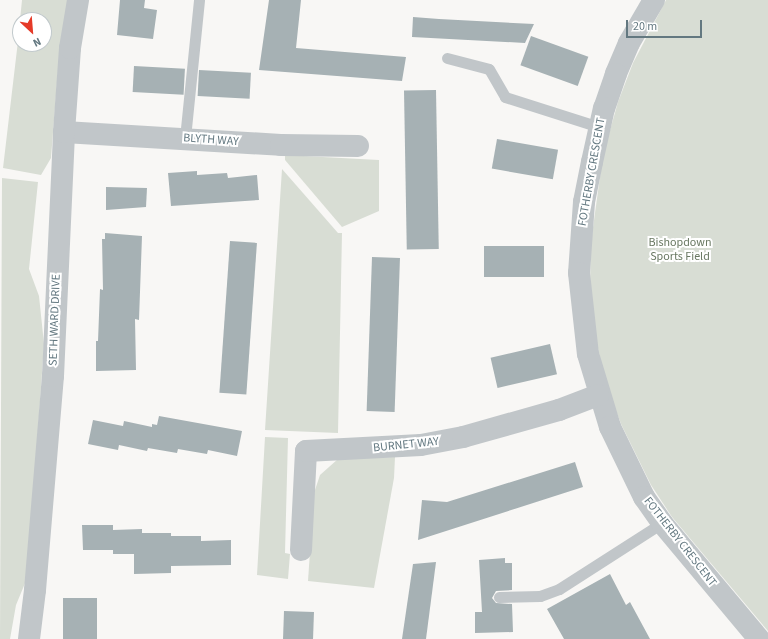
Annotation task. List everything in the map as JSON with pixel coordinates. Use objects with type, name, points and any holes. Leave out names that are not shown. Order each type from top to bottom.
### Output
[{"type":"street","name":"SETH WARD DRIVE","points":[[29,639],[35,590],[53,376],[64,132],[70,48],[78,0]]},
{"type":"street","name":"FOTHERBY CRESCENT","points":[[654,0],[629,43],[599,127],[584,202],[579,273],[585,338],[598,395],[621,452],[644,496],[662,523],[759,639]]},
{"type":"street","name":"BLYTH WAY","points":[[64,132],[185,138],[281,145],[358,146]]},
{"type":"street","name":"BURNET WAY","points":[[301,550],[306,451],[421,445],[463,437],[559,410],[598,395]]},
{"type":"lane","points":[[185,138],[199,0]]},
{"type":"lane","points":[[447,58],[489,69],[505,97],[599,127]]},
{"type":"lane","points":[[499,597],[540,596],[560,588],[662,523]]},
{"type":"green space","points":[[22,0],[69,0],[58,70],[51,158],[41,175],[3,168],[17,52],[52,52],[52,12],[21,12]]},
{"type":"green space","name":"Bishopdown Sports Field","points":[[666,0],[768,0],[768,631],[672,517],[651,485],[621,424],[605,381],[595,334],[590,285],[591,242],[603,155],[618,102],[633,63]]},
{"type":"green space","points":[[285,155],[379,160],[379,211],[342,227],[285,160]]},
{"type":"green space","points":[[282,169],[338,233],[342,233],[338,433],[265,430]]},
{"type":"green space","points":[[2,178],[38,182],[29,269],[39,296],[44,344],[28,576],[16,605],[10,639],[0,639]]},
{"type":"green space","points":[[265,437],[288,438],[285,553],[290,554],[288,579],[257,575]]},
{"type":"green space","points":[[395,457],[394,478],[374,588],[308,581],[314,493],[320,475],[338,459]]},
{"type":"building","points":[[120,0],[145,0],[144,8],[157,10],[153,39],[117,35]]},
{"type":"building","points":[[269,0],[301,0],[296,48],[406,57],[402,81],[259,70]]},
{"type":"building","points":[[413,17],[534,24],[525,43],[412,37]]},
{"type":"building","points":[[531,36],[588,57],[578,86],[520,65]]},
{"type":"building","points":[[134,66],[185,69],[184,95],[133,92]]},
{"type":"building","points":[[199,70],[251,73],[250,99],[198,96]]},
{"type":"building","points":[[436,90],[439,249],[407,250],[404,91]]},
{"type":"building","points":[[497,139],[558,150],[553,179],[492,169]]},
{"type":"building","points":[[197,171],[197,175],[227,173],[228,178],[257,175],[259,200],[171,206],[168,173]]},
{"type":"building","points":[[106,187],[147,188],[146,207],[106,210]]},
{"type":"building","points":[[105,233],[142,236],[139,320],[135,319],[136,370],[96,371],[96,341],[98,341],[100,289],[103,290],[102,239],[105,239]]},
{"type":"building","points":[[230,241],[257,243],[246,395],[219,393]]},
{"type":"building","points":[[484,246],[544,246],[544,277],[484,277]]},
{"type":"building","points":[[372,257],[400,258],[395,412],[367,411]]},
{"type":"building","points":[[550,344],[557,374],[498,388],[491,358]]},
{"type":"building","points":[[159,416],[242,431],[237,456],[208,450],[207,454],[178,449],[177,453],[148,448],[147,451],[119,445],[118,450],[88,444],[93,420],[123,426],[124,421],[152,427],[152,424],[157,425]]},
{"type":"building","points":[[575,462],[583,487],[418,540],[422,500],[447,502]]},
{"type":"building","points":[[82,525],[113,525],[113,530],[142,529],[142,533],[171,533],[171,536],[201,536],[201,541],[231,540],[231,565],[171,566],[171,573],[134,574],[134,554],[113,554],[113,550],[83,550]]},
{"type":"building","points":[[505,558],[505,563],[512,563],[512,590],[496,591],[492,598],[496,603],[512,604],[513,632],[475,633],[475,612],[482,612],[479,560]]},
{"type":"building","points":[[436,562],[426,639],[402,639],[413,564]]},
{"type":"building","points":[[610,574],[626,605],[630,602],[650,639],[564,639],[547,609]]},
{"type":"building","points":[[63,598],[97,598],[97,639],[63,639]]},
{"type":"building","points":[[284,611],[314,612],[313,639],[283,639]]}]
